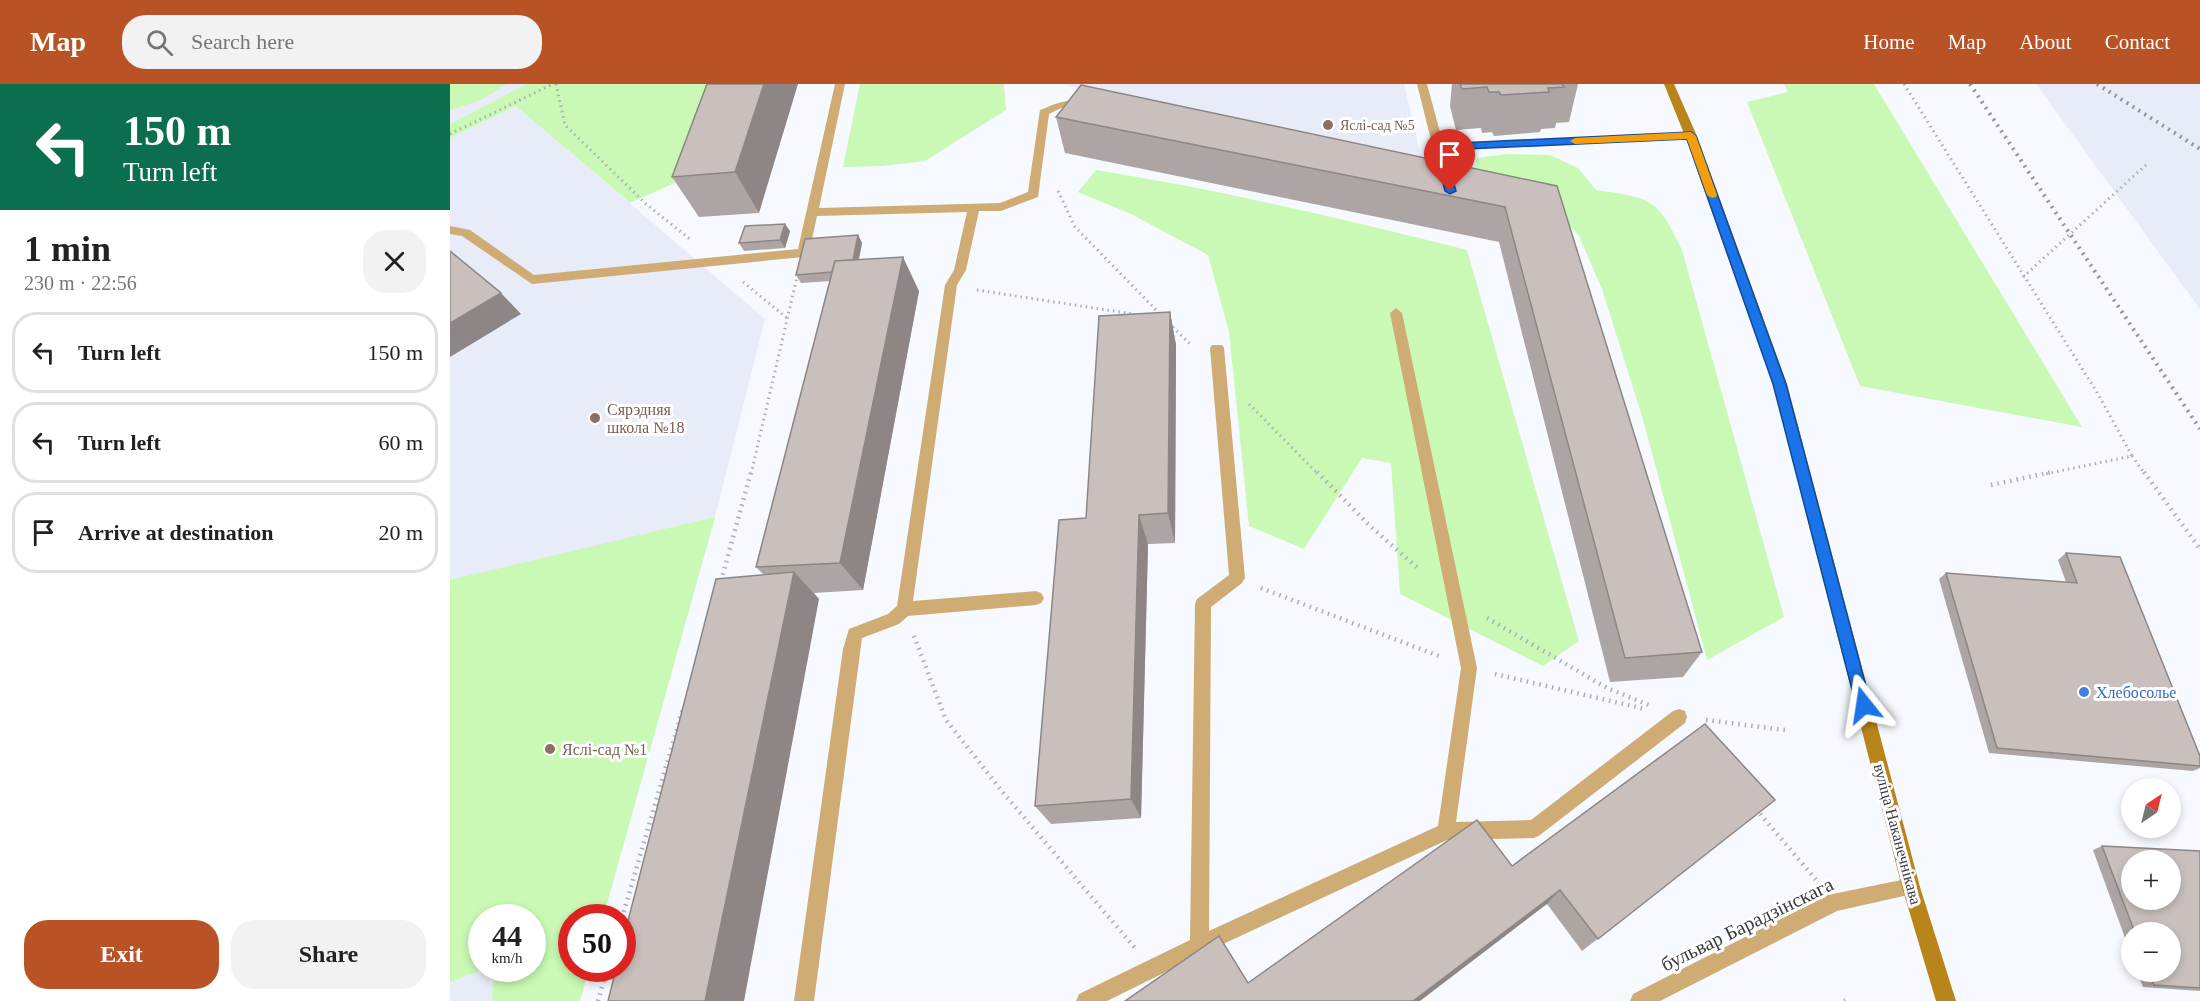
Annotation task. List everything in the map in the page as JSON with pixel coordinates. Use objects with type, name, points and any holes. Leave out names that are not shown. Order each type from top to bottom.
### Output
[{"type":"main road","name":"вуліца Наканечнікава","points":[[1669,84],[1691,136],[1780,384],[1911,887],[1946,1001]]},
{"type":"street","points":[[450,231],[466,233],[532,280],[803,253],[840,84]]},
{"type":"street","points":[[1422,84],[1450,191],[1439,188]]},
{"type":"street","points":[[812,212],[1001,207],[1034,194],[1044,112],[1064,103],[1102,109]]},
{"type":"street","points":[[1439,147],[1691,136]]},
{"type":"street","points":[[804,1001],[855,634],[867,626],[898,618],[904,609],[951,285],[960,270],[974,208]]},
{"type":"street","points":[[1396,313],[1468,668],[1446,831]]},
{"type":"street","points":[[1199,945],[1203,604],[1237,578],[1217,348]]},
{"type":"street","points":[[904,609],[1036,598]]},
{"type":"street","points":[[1086,1001],[1199,945],[1446,831],[1534,829],[1679,717]]},
{"type":"street","name":"бульвар Барадзінскага","points":[[1640,1001],[1835,902],[1911,887]]},
{"type":"path","points":[[450,134],[555,84],[565,125],[646,204],[788,319]]},
{"type":"path","points":[[1904,84],[2098,394],[2132,456],[2200,549]]},
{"type":"path","points":[[2023,277],[2148,163]]},
{"type":"path","points":[[718,589],[745,500],[803,253]]},
{"type":"path","points":[[951,285],[1143,316]]},
{"type":"path","points":[[1155,318],[1166,320]]},
{"type":"path","points":[[1991,485],[2132,456]]},
{"type":"path","points":[[904,609],[945,720],[1005,795],[1153,969]]},
{"type":"path","points":[[626,904],[685,700]]},
{"type":"path","points":[[1679,717],[1785,730]]},
{"type":"path","points":[[598,1001],[603,982]]},
{"type":"shaded area","points":[[450,84],[529,84],[450,124]]},
{"type":"shaded area","name":"Яслі-сад №5","points":[[1061,84],[1404,84],[1423,165]]},
{"type":"shaded area","points":[[2036,84],[2200,84],[2200,309]]},
{"type":"shaded area","points":[[516,106],[765,319],[715,517],[607,904],[558,904],[558,982],[585,982],[580,1001],[450,1001],[450,138]]},
{"type":"green space","points":[[450,84],[507,84],[481,100],[450,110]]},
{"type":"green space","points":[[527,84],[721,84],[677,182],[630,203],[516,106],[450,138],[450,124]]},
{"type":"green space","points":[[860,84],[1004,84],[1006,110],[925,161],[883,166],[843,167]]},
{"type":"green space","points":[[1784,84],[1874,84],[2082,427],[1860,386],[1747,102],[1788,92]]},
{"type":"green space","points":[[1507,154],[1550,155],[1578,168],[1596,190],[1629,195],[1651,204],[1666,220],[1682,250],[1784,617],[1707,660],[1644,423],[1602,289],[1579,236],[1540,193],[1474,176],[1477,158]]},
{"type":"green space","points":[[1096,170],[1282,206],[1467,250],[1579,641],[1543,666],[1400,594],[1391,463],[1362,458],[1304,549],[1249,526],[1229,332],[1208,255],[1131,214],[1078,192]]},
{"type":"green space","name":"Яслі-сад №1","points":[[715,517],[607,904],[558,904],[558,982],[585,982],[580,1001],[492,1001],[493,982],[546,982],[546,904],[468,904],[468,975],[450,982],[450,580]]},
{"type":"building","points":[[707,84],[764,84],[735,172],[672,177]]},
{"type":"building","points":[[1460,84],[1562,84],[1564,87],[1548,88],[1549,92],[1501,95],[1499,92],[1489,92],[1487,87],[1462,89]]},
{"type":"building","points":[[1081,85],[1557,186],[1702,652],[1625,658],[1505,207],[1056,117]]},
{"type":"building","points":[[785,224],[780,240],[739,243],[745,226]]},
{"type":"building","points":[[858,235],[853,260],[835,261],[832,272],[796,275],[805,239]]},
{"type":"building","points":[[450,251],[501,293],[450,323]]},
{"type":"building","points":[[903,257],[840,563],[756,567],[835,261]]},
{"type":"building","points":[[1170,312],[1168,513],[1139,515],[1131,799],[1035,806],[1059,520],[1086,518],[1099,316]]},
{"type":"building","points":[[2066,553],[2120,557],[2200,756],[2200,766],[1997,748],[1946,573],[2077,583]]},
{"type":"building","points":[[794,572],[705,1001],[608,1001],[613,982],[636,982],[636,904],[632,904],[716,579]]},
{"type":"building","points":[[1705,724],[1775,800],[1598,939],[1560,890],[1413,1001],[1125,1001],[1219,936],[1248,983],[1477,820],[1512,866]]},
{"type":"building","points":[[2102,846],[2180,850],[2121,850],[2121,896]]},
{"type":"building","points":[[2181,850],[2200,851],[2200,988],[2154,985],[2153,982],[2181,982],[2181,922],[2131,922],[2126,910],[2181,910]]},
{"type":"railway","points":[[1970,84],[2200,429]]},
{"type":"railway","points":[[2097,84],[2200,149]]},
{"type":"slow traffic","points":[[1575,141],[1691,136],[1712,195]]},
{"type":"place","name":"Яслі-сад №5","points":[[1328,125]]},
{"type":"place","name":"Сярэдняя школа №18","points":[[595,418]]},
{"type":"place","name":"Хлебосолье","points":[[2084,692]]},
{"type":"place","name":"Яслі-сад №1","points":[[550,749]]},
{"type":"route","points":[[1450,191],[1439,147],[1691,136],[1780,384],[1864,705]]}]
